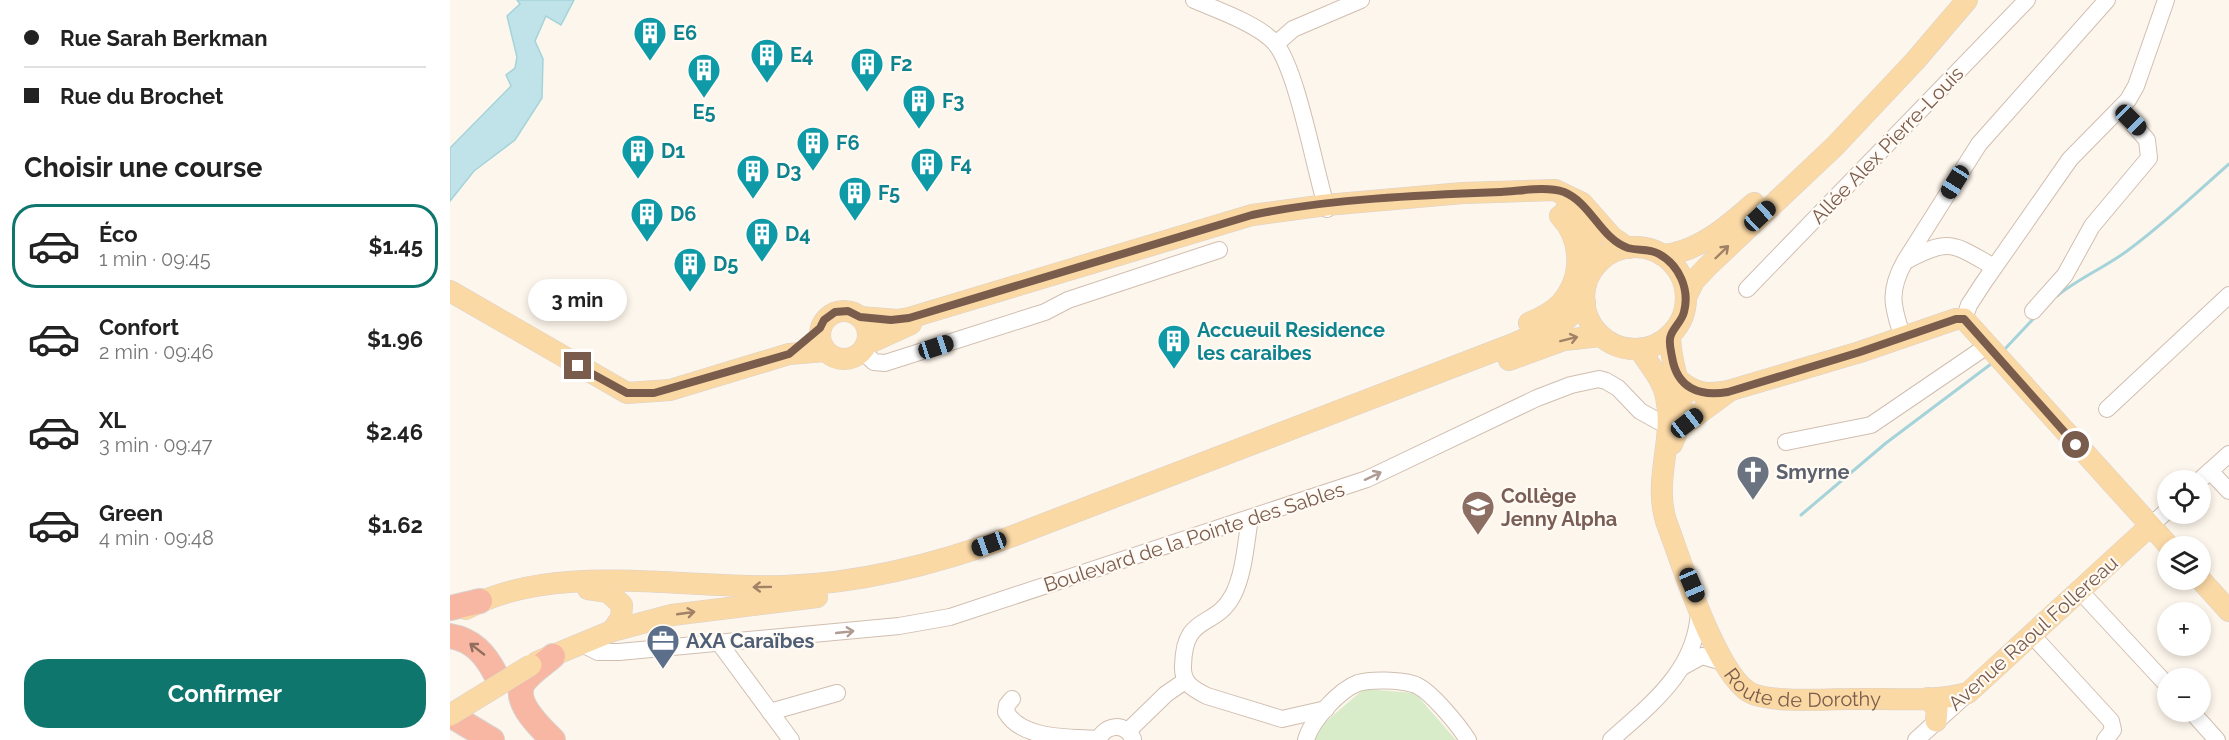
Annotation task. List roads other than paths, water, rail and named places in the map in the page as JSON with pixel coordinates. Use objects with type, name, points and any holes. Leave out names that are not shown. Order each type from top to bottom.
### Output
[{"type":"highway","points":[[450,608],[480,601]]},
{"type":"highway","points":[[450,636],[463,639],[480,650],[538,740]]},
{"type":"highway","points":[[540,664],[524,682],[522,689],[529,712],[553,740]]},
{"type":"highway","points":[[454,727],[492,740]]},
{"type":"main road","points":[[1662,255],[1686,250],[1708,238],[1737,218],[1771,189],[1848,116],[1950,0]]},
{"type":"main road","points":[[1686,297],[1679,273],[1662,255],[1651,250],[1628,248],[1607,256],[1598,263],[1585,288],[1585,302],[1592,326],[1612,344],[1639,349],[1656,345],[1670,335],[1679,324],[1686,297],[1694,281],[1835,146],[1915,61],[1967,0]]},
{"type":"main road","points":[[450,291],[627,393],[670,390],[789,354],[825,351],[843,360],[856,356],[865,347],[910,321],[1252,215],[1326,207],[1535,196],[1555,190],[1573,197],[1612,237],[1628,248]]},
{"type":"main road","points":[[1535,196],[1566,209],[1581,223],[1596,252],[1598,263]]},
{"type":"main road","points":[[1377,395],[1542,317],[1562,302],[1576,275],[1577,250],[1567,225],[1535,196]]},
{"type":"main road","points":[[450,618],[480,601],[504,593],[552,583],[590,581],[786,586],[893,573],[968,552],[1555,326],[1572,315],[1585,302]]},
{"type":"main road","points":[[789,354],[835,312],[848,311],[860,317],[910,321]]},
{"type":"main road","points":[[860,317],[868,330],[865,347]]},
{"type":"main road","points":[[1639,349],[1654,371],[1673,381],[1706,394],[1728,392],[1903,338],[1956,319],[1964,319],[2160,536]]},
{"type":"main road","points":[[820,328],[821,344],[825,351]]},
{"type":"main road","name":"Route de Dorothy","points":[[1670,335],[1673,381],[1672,428],[1661,478],[1662,507],[1723,662],[1742,688],[1762,696],[1941,699],[1968,693]]},
{"type":"main road","points":[[454,727],[479,697],[580,643],[612,631],[672,615],[847,594],[946,574],[1038,541],[1514,358],[1564,340],[1601,336]]},
{"type":"main road","points":[[1672,428],[1728,392]]},
{"type":"main road","name":"Avenue Raoul Follereau","points":[[1968,693],[2150,526]]},
{"type":"main road","points":[[552,583],[601,590],[613,596],[622,606],[623,612],[612,631]]},
{"type":"main road","points":[[2210,590],[2229,611]]},
{"type":"main road","points":[[1928,698],[1937,709],[1936,721]]},
{"type":"street","points":[[1194,0],[1253,28],[1276,44],[1289,74],[1326,207]]},
{"type":"street","points":[[1276,44],[1293,29],[1361,0]]},
{"type":"street","name":"Allée Alex Pierre-Louis","points":[[1747,289],[2027,0]]},
{"type":"street","points":[[1903,338],[1893,293],[1895,279],[1905,261],[1979,144],[2107,0]]},
{"type":"street","points":[[1964,319],[1969,305],[1994,267],[2070,159],[2121,109],[2136,86],[2166,0]]},
{"type":"street","points":[[2033,311],[2065,275],[2092,226],[2149,158],[2147,140],[2121,109]]},
{"type":"street","points":[[1905,261],[1929,248],[1950,244],[1994,267]]},
{"type":"street","points":[[865,347],[874,362],[885,363],[1045,312],[1068,300],[1219,250]]},
{"type":"street","points":[[2107,409],[2229,295]]},
{"type":"street","points":[[1786,442],[1871,425],[1987,346]]},
{"type":"street","name":"Boulevard de la Pointe des Sables","points":[[580,643],[598,652],[619,652],[899,626],[950,617],[1014,598],[1221,526],[1367,479],[1537,398],[1571,385],[1606,381],[1618,388],[1640,411],[1672,428]]},
{"type":"street","points":[[1640,411],[1673,381]]},
{"type":"street","points":[[2211,471],[2229,454]]},
{"type":"street","points":[[2211,479],[2229,491]]},
{"type":"street","points":[[1251,518],[1234,592],[1229,602],[1198,624],[1186,640],[1182,674],[1185,681],[1195,690],[1207,696],[1282,719],[1297,732],[1300,740]]},
{"type":"street","points":[[2150,526],[2157,520]]},
{"type":"street","points":[[1221,526],[1244,551]]},
{"type":"street","points":[[2080,591],[2157,674]]},
{"type":"street","points":[[1611,740],[1670,685],[1682,667],[1697,627],[1699,603]]},
{"type":"street","points":[[2032,635],[2111,721],[2113,730],[2105,740]]},
{"type":"street","points":[[720,644],[791,740]]},
{"type":"street","points":[[1682,667],[1702,656],[1723,662]]},
{"type":"street","points":[[1012,699],[1007,705],[1006,712],[1017,727],[1049,735],[1098,740],[1111,727],[1131,736],[1166,694],[1185,681]]},
{"type":"street","points":[[1306,740],[1309,727],[1326,709],[1349,688],[1362,682],[1414,684],[1425,690],[1468,740]]},
{"type":"street","points":[[770,712],[837,693]]},
{"type":"street","name":"Avenue Raoul Follereau","points":[[1916,740],[1968,693]]},
{"type":"street","points":[[1282,719],[1326,709]]},
{"type":"street","points":[[2201,722],[2217,740]]},
{"type":"water","points":[[517,0],[574,0],[561,25],[546,16],[535,41],[543,59],[542,98],[515,140],[474,171],[450,201],[450,148],[511,86],[506,75],[515,68],[517,57],[507,16],[520,4]]},
{"type":"waterway","points":[[2057,296],[2140,241],[2229,164]]},
{"type":"waterway","points":[[2003,351],[2035,317]]},
{"type":"waterway","points":[[1801,515],[1886,443],[1991,364]]},
{"type":"place","name":"E6","points":[[650,62]]},
{"type":"place","name":"E4","points":[[767,84]]},
{"type":"place","name":"F2","points":[[867,93]]},
{"type":"place","name":"E5","points":[[704,99]]},
{"type":"place","name":"F3","points":[[919,130]]},
{"type":"place","name":"F6","points":[[813,172]]},
{"type":"place","name":"D1","points":[[638,180]]},
{"type":"place","name":"F4","points":[[927,193]]},
{"type":"place","name":"D3","points":[[753,200]]},
{"type":"place","name":"F5","points":[[855,222]]},
{"type":"place","name":"D6","points":[[647,243]]},
{"type":"place","name":"D4","points":[[762,263]]},
{"type":"place","name":"D5","points":[[690,293]]},
{"type":"place","name":"Accueuil Residence les caraibes","points":[[1174,370]]},
{"type":"place","name":"Smyrne","points":[[1753,501]]},
{"type":"place","name":"Collège Jenny Alpha","points":[[1478,536]]},
{"type":"place","name":"AXA Caraïbes","points":[[663,670]]}]
